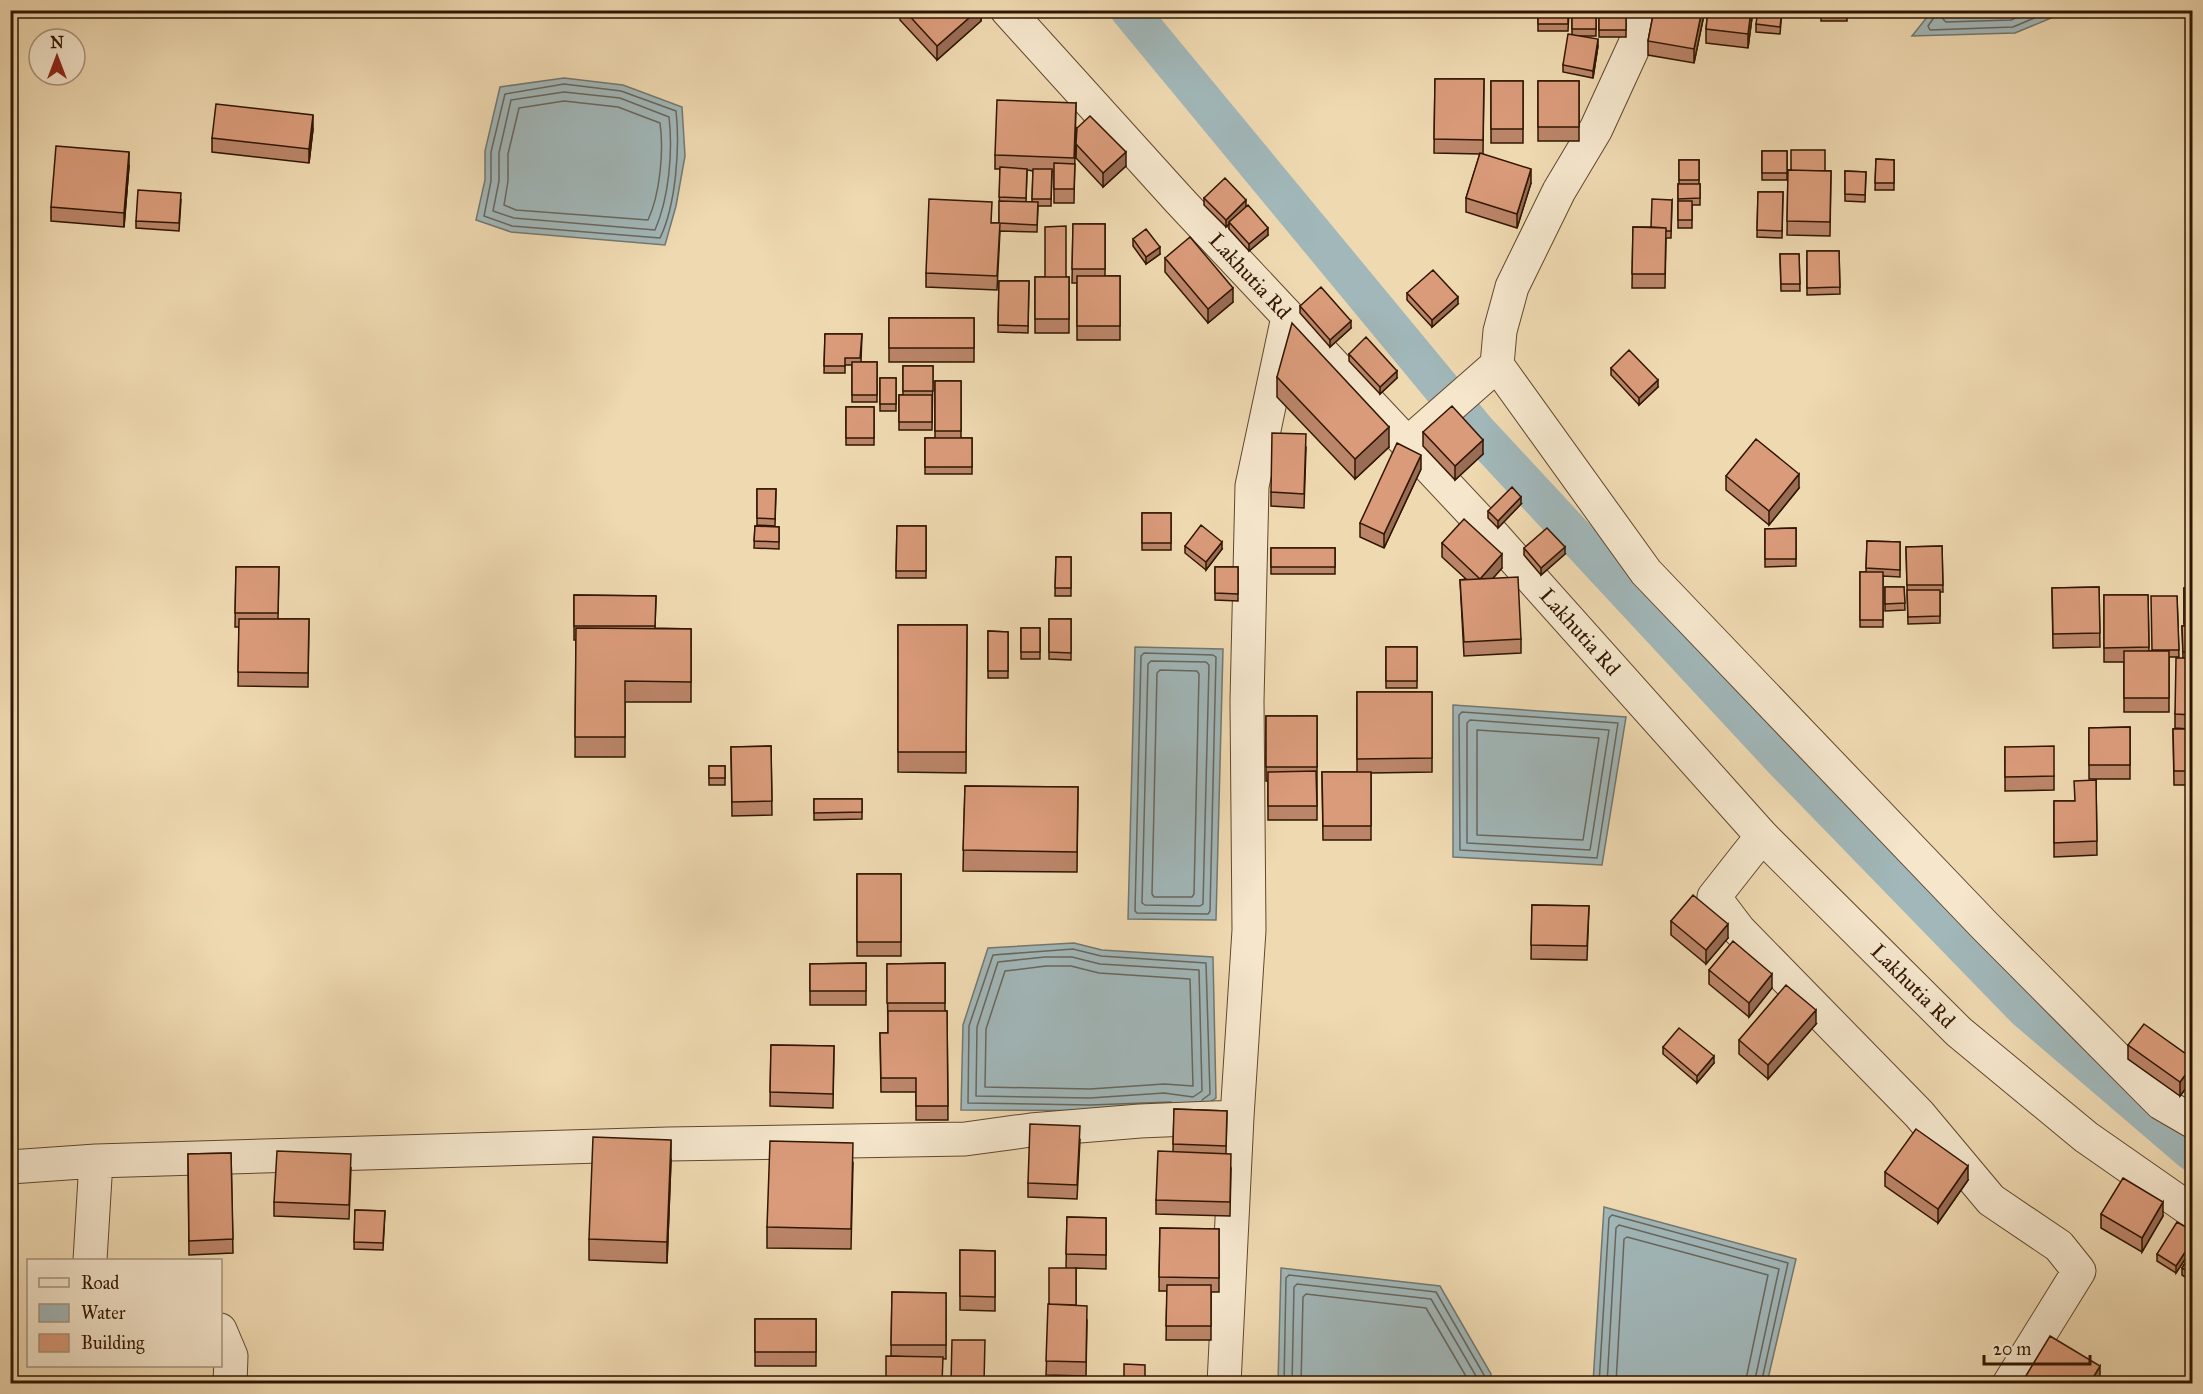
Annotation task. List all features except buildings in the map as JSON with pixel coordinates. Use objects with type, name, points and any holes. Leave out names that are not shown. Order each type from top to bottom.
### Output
[{"type":"street","name":"Lakhutia Rd","points":[[1007,10],[1179,200],[1493,535],[1762,836],[1959,1032],[2086,1137],[2193,1211]]},
{"type":"street","points":[[1407,444],[1490,370],[1512,287],[1559,191],[1596,129],[1640,33],[1645,10]]},
{"type":"street","points":[[1224,1383],[1249,930],[1247,701],[1252,486],[1288,317]]},
{"type":"street","points":[[1490,370],[1646,572],[1985,926],[2144,1086],[2161,1103],[2193,1121]]},
{"type":"street","points":[[1762,836],[1714,897],[1739,930],[1919,1114],[1991,1200],[2059,1246],[2079,1270],[2009,1383]]},
{"type":"street","points":[[10,1167],[96,1161],[644,1145],[965,1139],[1031,1130],[1140,1121],[1237,1117]]},
{"type":"street","points":[[90,1259],[96,1161]]},
{"type":"street","points":[[222,1335],[231,1356],[230,1383]]},
{"type":"water","points":[[1932,11],[2068,11],[2015,33],[1912,36]]},
{"type":"water","points":[[564,78],[623,85],[682,107],[685,156],[676,206],[665,245],[511,232],[476,220],[485,180],[485,151],[500,87]]},
{"type":"water","points":[[1135,647],[1223,649],[1216,920],[1128,919]]},
{"type":"water","points":[[1453,705],[1626,717],[1602,865],[1453,857]]},
{"type":"water","points":[[1074,943],[1102,950],[1213,957],[1216,1098],[1197,1111],[961,1110],[963,1025],[988,948]]},
{"type":"water","points":[[1604,1207],[1796,1259],[1767,1383],[1593,1383]]},
{"type":"water","points":[[1281,1268],[1440,1286],[1491,1374],[1490,1383],[1278,1383]]},
{"type":"waterway","points":[[1129,10],[1478,432],[1783,760],[2025,1009],[2192,1152]]}]
